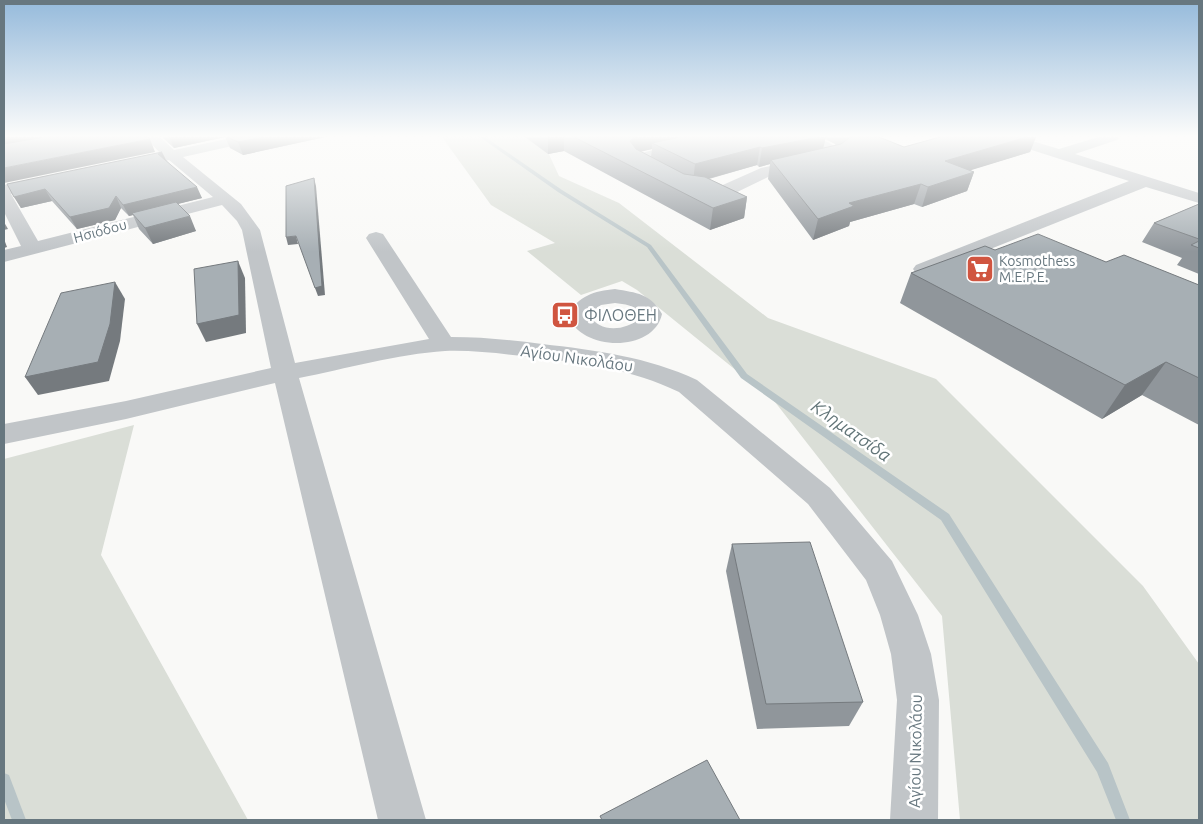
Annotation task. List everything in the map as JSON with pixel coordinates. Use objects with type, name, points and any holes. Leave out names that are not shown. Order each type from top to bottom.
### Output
[{"type":"street","points":[[196,175],[224,198],[248,223],[251,230],[285,373],[402,820]]},
{"type":"street","points":[[662,175],[688,189],[716,193],[725,191],[756,175]]},
{"type":"street","points":[[1128,175],[1199,198]]},
{"type":"street","points":[[4,190],[60,179]]},
{"type":"street","points":[[922,269],[1145,181]]},
{"type":"street","points":[[4,196],[32,248]]},
{"type":"street","name":"Ησιόδου","points":[[4,256],[224,198]]},
{"type":"street","points":[[1010,234],[1038,245]]},
{"type":"street","points":[[376,238],[444,344]]},
{"type":"street","name":"Αγίου Νικολάου","points":[[4,434],[126,410],[285,373],[408,349],[444,344],[603,346],[688,386],[819,496],[880,572],[899,615],[909,646],[918,700],[914,820]]},
{"type":"shaded area","points":[[470,175],[559,175],[619,203],[768,318],[936,379],[1143,586],[1199,664],[1199,820],[960,820],[942,616],[775,402],[637,290],[622,281],[581,295],[527,251],[555,243],[491,205]]},
{"type":"shaded area","points":[[134,425],[101,555],[248,820],[4,820],[4,459]]},
{"type":"building","points":[[48,175],[183,175],[197,187],[123,205],[116,196],[109,208],[70,217],[45,189],[14,197],[7,184]]},
{"type":"building","points":[[649,175],[705,177],[747,197],[713,208]]},
{"type":"building","points":[[783,175],[963,175],[928,187],[921,184],[849,203],[854,206],[818,219]]},
{"type":"building","points":[[314,178],[322,286],[315,288],[296,236],[286,237],[286,186]]},
{"type":"building","points":[[176,202],[190,216],[145,228],[132,213]]},
{"type":"building","points":[[1199,204],[1199,239],[1154,223]]},
{"type":"building","points":[[1038,234],[1106,262],[1124,255],[1199,285],[1199,378],[1166,362],[1125,385],[911,273],[985,246],[995,250]]},
{"type":"building","points":[[1199,241],[1199,248],[1191,245]]},
{"type":"building","points":[[238,261],[239,315],[197,324],[194,269]]},
{"type":"building","points":[[115,282],[110,324],[98,362],[25,377],[61,293]]},
{"type":"building","points":[[810,542],[863,702],[766,704],[732,544]]},
{"type":"building","points":[[707,760],[740,820],[602,820],[600,816]]},
{"type":"waterway","name":"Κληματσίδα","points":[[538,175],[649,246],[744,376],[945,517],[1103,768],[1123,820]]},
{"type":"waterway","name":"Κληματσίδα","points":[[4,780],[19,820]]},
{"type":"place","name":"Kosmothess M.E.P.E.","points":[[980,269]]},
{"type":"place","name":"ΦΙΛΟΘΕΗ","points":[[565,315]]}]
